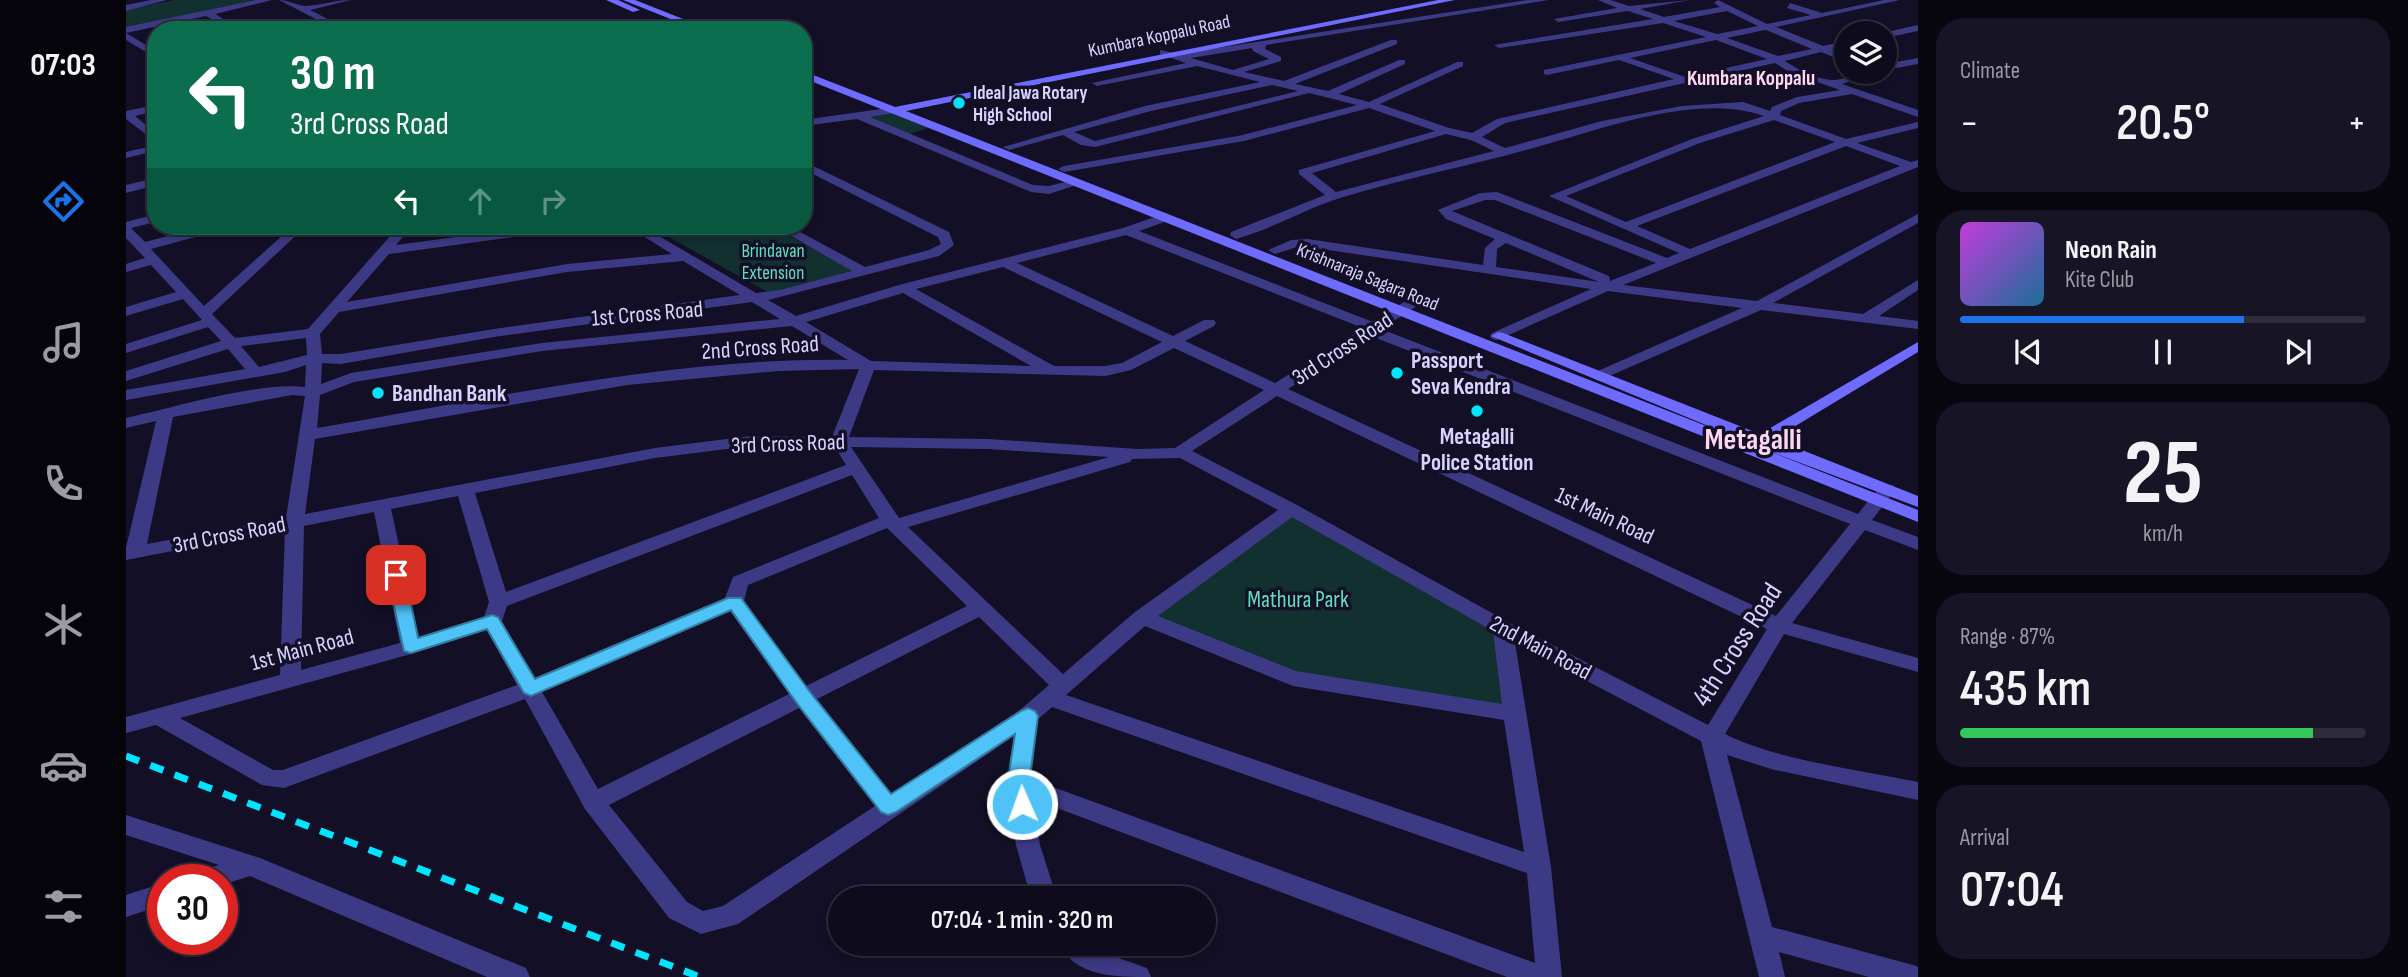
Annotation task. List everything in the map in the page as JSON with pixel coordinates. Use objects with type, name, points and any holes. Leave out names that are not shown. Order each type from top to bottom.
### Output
[{"type":"main road","points":[[610,0],[671,21]]},
{"type":"main road","points":[[627,0],[673,21]]},
{"type":"main road","name":"Kumbara Koppalu Road","points":[[898,107],[1414,3],[1451,0]]},
{"type":"main road","name":"Krishnaraja Sagara Road","points":[[812,71],[1077,183],[1407,307],[1883,495],[1918,516]]},
{"type":"main road","name":"Krishnaraja Sagara Road","points":[[812,77],[1009,147],[1275,250],[1407,307],[1497,336],[1598,376],[1754,444]]},
{"type":"main road","points":[[1754,444],[1918,346]]},
{"type":"main road","name":"Krishnaraja Sagara Road","points":[[1883,495],[1918,502]]},
{"type":"street","points":[[126,8],[163,0]]},
{"type":"street","points":[[168,21],[268,0]]},
{"type":"street","points":[[283,0],[327,21]]},
{"type":"street","points":[[302,9],[347,0]]},
{"type":"street","points":[[1170,54],[1305,37],[1545,0]]},
{"type":"street","points":[[1602,0],[1719,38],[1776,59],[1792,70],[1918,114]]},
{"type":"street","points":[[1558,19],[1686,0]]},
{"type":"street","points":[[1712,0],[1769,28],[1834,53]]},
{"type":"street","points":[[1815,0],[1790,6],[1822,16]]},
{"type":"street","points":[[1548,72],[1896,0]]},
{"type":"street","points":[[1517,3],[1538,11]]},
{"type":"street","points":[[1499,45],[1728,8]]},
{"type":"street","points":[[206,13],[221,21]]},
{"type":"street","points":[[1548,15],[1590,32]]},
{"type":"street","points":[[126,30],[147,26]]},
{"type":"street","points":[[1897,33],[1918,28]]},
{"type":"street","points":[[1903,32],[1918,36]]},
{"type":"street","points":[[126,36],[147,49]]},
{"type":"street","points":[[1233,72],[1278,59],[1257,48],[1311,40],[1305,37]]},
{"type":"street","points":[[1284,85],[1394,42]]},
{"type":"street","points":[[1474,137],[1501,121],[1834,47]]},
{"type":"street","points":[[1601,50],[1685,80]]},
{"type":"street","points":[[1170,54],[1284,85],[1372,104],[1447,131],[1474,137],[1504,152]]},
{"type":"street","points":[[1897,65],[1918,61]]},
{"type":"street","points":[[1330,94],[1402,62]]},
{"type":"street","points":[[1097,83],[1198,63]]},
{"type":"street","points":[[1064,169],[1244,138],[1372,104],[1460,64]]},
{"type":"street","points":[[1009,147],[1149,108],[1272,82]]},
{"type":"street","points":[[1063,131],[1085,143],[1094,144],[1312,90]]},
{"type":"street","points":[[1775,116],[1776,109],[1797,100],[1853,91]]},
{"type":"street","points":[[1236,235],[1334,196],[1534,146],[1626,118],[1670,111],[1743,104],[1915,165]]},
{"type":"street","points":[[812,121],[898,107]]},
{"type":"street","points":[[127,114],[147,110]]},
{"type":"street","points":[[127,114],[147,131]]},
{"type":"street","points":[[855,114],[1031,188],[1049,190],[1077,183]]},
{"type":"street","points":[[1689,253],[1555,196],[1696,141],[1775,116]]},
{"type":"street","points":[[1626,226],[1846,142],[1918,125]]},
{"type":"street","points":[[1334,196],[1303,172],[1447,131]]},
{"type":"street","points":[[126,155],[147,150]]},
{"type":"street","points":[[1497,336],[1666,262],[1915,165]]},
{"type":"street","points":[[126,394],[315,360],[341,359],[494,333],[754,300],[934,253],[948,245],[944,235],[812,169]]},
{"type":"street","points":[[126,188],[147,183]]},
{"type":"street","points":[[1610,285],[1450,216],[1444,210],[1483,196],[1497,196],[1666,262]]},
{"type":"street","name":"1st Cross Road","points":[[126,423],[257,395],[313,390],[351,378],[542,347],[789,320],[1127,231],[1166,217]]},
{"type":"street","points":[[1598,376],[1758,306],[1918,218]]},
{"type":"street","points":[[147,221],[126,228],[232,343],[255,372]]},
{"type":"street","points":[[1127,231],[1859,523],[1918,544]]},
{"type":"street","points":[[142,247],[187,235]]},
{"type":"street","points":[[126,349],[207,318],[291,235]]},
{"type":"street","points":[[290,680],[295,520],[313,390],[313,333],[398,235]]},
{"type":"street","points":[[383,251],[499,235]]},
{"type":"street","points":[[648,235],[754,300],[868,365],[839,441],[854,468],[892,522],[979,608],[1056,692],[1539,867]]},
{"type":"street","points":[[796,235],[862,271]]},
{"type":"street","points":[[1489,270],[1491,248],[1505,238]]},
{"type":"street","points":[[1275,250],[1296,243],[1308,243],[1489,270],[1918,325]]},
{"type":"street","points":[[332,309],[567,268],[686,257]]},
{"type":"street","points":[[126,268],[153,260]]},
{"type":"street","name":"1st Main Road","points":[[1006,263],[1779,626],[1918,665]]},
{"type":"street","points":[[1866,317],[1918,284]]},
{"type":"street","points":[[904,288],[1052,371]]},
{"type":"street","points":[[126,312],[185,294]]},
{"type":"street","name":"3rd Cross Road","points":[[131,553],[655,453],[751,441],[988,444],[1138,454],[1183,453],[1183,449],[1407,307]]},
{"type":"street","name":"2nd Cross Road","points":[[307,435],[627,380],[778,366],[868,365],[1105,372],[1126,367],[1209,323]]},
{"type":"street","points":[[126,376],[232,343],[313,333]]},
{"type":"street","points":[[131,553],[166,414]]},
{"type":"street","name":"2nd Main Road","points":[[1183,453],[1291,509],[1503,628],[1737,750],[1771,760],[1918,790]]},
{"type":"street","points":[[888,806],[803,697],[734,602],[734,592],[740,581],[892,522],[1138,454]]},
{"type":"street","name":"1st Main Road","points":[[126,725],[411,646],[854,468]]},
{"type":"street","points":[[465,489],[496,612],[531,688],[593,802],[678,910],[701,923],[729,916],[888,806],[1028,716],[1142,617],[1291,509]]},
{"type":"street","name":"4th Cross Road","points":[[1772,977],[1711,738],[1779,626],[1883,495]]},
{"type":"street","points":[[381,504],[411,646]]},
{"type":"street","points":[[158,716],[270,779],[284,779],[531,688],[734,602]]},
{"type":"street","points":[[593,802],[979,608]]},
{"type":"street","points":[[1142,617],[1293,678],[1514,714]]},
{"type":"street","points":[[1503,628],[1539,867],[1549,977]]},
{"type":"street","points":[[1028,716],[1019,784],[1028,845],[1040,886]]},
{"type":"street","points":[[1019,784],[1540,977]]},
{"type":"street","points":[[126,825],[251,865],[517,977]]},
{"type":"street","points":[[238,869],[251,865]]},
{"type":"street","points":[[126,906],[147,899]]},
{"type":"street","points":[[1762,936],[1913,977]]},
{"type":"street","points":[[1080,956],[1138,977]]},
{"type":"green space","points":[[174,0],[256,0],[158,21],[147,21],[147,23],[126,28],[126,10]]},
{"type":"green space","points":[[890,112],[928,128],[907,135],[865,118]]},
{"type":"green space","name":"Brindavan Extension","points":[[665,235],[788,235],[856,272],[771,294]]},
{"type":"green space","name":"Mathura Park","points":[[1291,509],[1503,628],[1514,714],[1293,678],[1142,617]]},
{"type":"railway","points":[[126,756],[700,977]]},
{"type":"place","name":"Ideal Jawa Rotary High School","points":[[959,103]]},
{"type":"place","name":"Passport Seva Kendra","points":[[1397,373]]},
{"type":"place","name":"Bandhan Bank","points":[[378,393]]},
{"type":"place","name":"Metagalli Police Station","points":[[1477,411]]},
{"type":"district","name":"Kumbara Koppalu","points":[[1751,78]]},
{"type":"district","name":"Metagalli","points":[[1753,439]]},
{"type":"route","points":[[396,575],[411,646],[492,621],[531,688],[734,602],[803,697],[888,806],[1028,716],[1019,784],[1022,804]]}]
